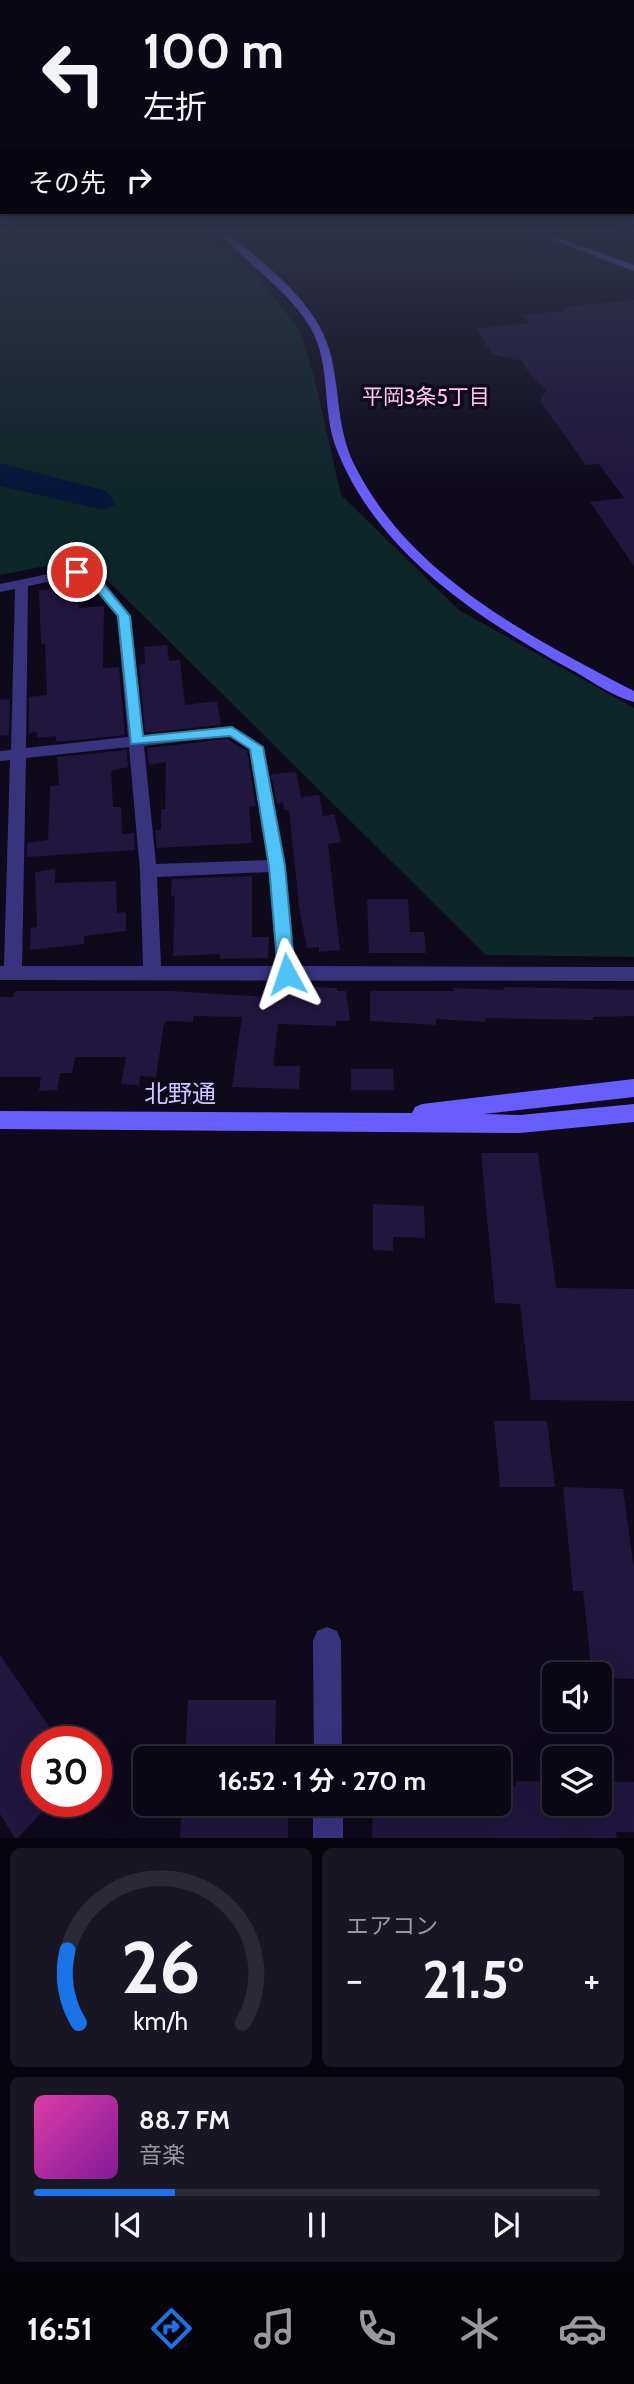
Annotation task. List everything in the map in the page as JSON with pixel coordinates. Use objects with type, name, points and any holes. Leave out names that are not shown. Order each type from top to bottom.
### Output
[{"type":"street","points":[[309,318],[323,346],[330,381],[333,421],[345,456],[371,503],[401,538],[457,589],[520,636],[634,697]]},
{"type":"street","points":[[0,588],[77,572],[89,573],[124,616],[148,872],[152,971]]},
{"type":"street","points":[[22,584],[19,754],[6,973],[152,971],[287,974],[634,974]]},
{"type":"street","points":[[0,756],[232,731],[256,747],[277,866],[287,974]]},
{"type":"street","points":[[148,872],[277,866]]},
{"type":"street","name":"北野通","points":[[360,1121],[634,1088]]},
{"type":"street","name":"北野通","points":[[0,1120],[520,1124],[634,1113]]},
{"type":"street","points":[[327,1641],[328,1746]]},
{"type":"street","points":[[328,1816],[328,1838]]},
{"type":"green space","points":[[0,318],[290,318],[300,331],[314,377],[341,495],[459,610],[634,708],[634,957],[486,955],[94,567],[66,562],[0,575]]},
{"type":"water","points":[[0,463],[106,491],[116,504],[104,510],[0,486]]},
{"type":"building","points":[[524,318],[634,318],[634,566],[590,502],[624,498],[599,464],[586,465],[540,401],[546,390],[529,373],[522,361],[492,354],[475,328],[529,323]]},
{"type":"building","points":[[77,580],[79,608],[104,606],[103,668],[119,667],[125,735],[56,742],[56,736],[37,738],[37,732],[29,733],[29,697],[47,695],[45,644],[41,644],[39,590],[54,589],[53,584]]},
{"type":"building","points":[[167,645],[169,661],[180,660],[185,705],[217,701],[221,725],[145,733],[139,665],[145,663],[144,647]]},
{"type":"building","points":[[10,699],[9,735],[0,736],[0,700]]},
{"type":"building","points":[[227,739],[247,751],[256,806],[249,807],[252,843],[157,848],[155,830],[161,830],[161,809],[165,809],[166,762],[149,765],[147,748]]},
{"type":"building","points":[[127,750],[128,767],[111,771],[113,807],[121,807],[122,834],[134,833],[135,850],[27,857],[27,843],[48,840],[50,786],[59,785],[57,757]]},
{"type":"building","points":[[296,772],[301,797],[319,795],[323,816],[334,814],[341,842],[328,844],[340,950],[319,952],[319,947],[307,948],[299,907],[289,810],[284,810],[283,803],[277,804],[271,774]]},
{"type":"building","points":[[55,869],[55,883],[116,881],[117,913],[126,912],[126,931],[84,936],[84,944],[30,950],[31,928],[37,927],[35,872]]},
{"type":"building","points":[[252,876],[252,937],[269,937],[268,958],[220,959],[220,954],[173,956],[175,896],[171,896],[172,879]]},
{"type":"building","points":[[367,899],[408,899],[410,932],[424,932],[426,953],[369,953]]},
{"type":"building","points":[[286,986],[337,988],[337,991],[346,991],[350,1021],[336,1021],[336,1026],[278,1024],[273,1066],[300,1066],[299,1089],[232,1087],[242,1017],[193,1016],[193,1022],[166,1021],[156,1077],[140,1076],[139,1085],[121,1084],[126,1057],[75,1057],[72,1073],[60,1073],[57,1090],[39,1091],[41,1077],[0,1077],[0,997],[13,997],[15,991],[170,991],[286,998]]},
{"type":"building","points":[[503,987],[634,990],[634,1016],[593,1017],[593,1020],[485,1018],[486,1022],[436,1019],[436,1025],[370,1021],[370,991],[454,991],[454,988],[504,990]]},
{"type":"building","points":[[351,1069],[393,1069],[394,1090],[351,1090]]},
{"type":"building","points":[[481,1153],[538,1153],[556,1288],[634,1289],[634,1401],[531,1400],[520,1304],[495,1303]]},
{"type":"building","points":[[373,1204],[424,1206],[425,1238],[393,1237],[393,1251],[373,1250]]},
{"type":"building","points":[[494,1421],[547,1421],[555,1487],[500,1487]]},
{"type":"building","points":[[563,1487],[623,1489],[634,1569],[634,1679],[612,1678],[612,1662],[591,1662],[583,1591],[573,1591]]},
{"type":"building","points":[[0,1655],[49,1726],[21,1726],[21,1817],[37,1817],[15,1838],[0,1814]]},
{"type":"building","points":[[188,1700],[276,1700],[275,1746],[186,1746]]},
{"type":"building","points":[[516,1781],[542,1782],[542,1816],[612,1816],[612,1781],[634,1782],[634,1832],[616,1832],[617,1838],[372,1838],[373,1816],[511,1816],[511,1786],[516,1786]]},
{"type":"building","points":[[181,1816],[288,1816],[288,1838],[180,1838]]},
{"type":"district","name":"平岡3条5丁目","points":[[426,397]]},
{"type":"route","points":[[77,572],[89,573],[124,616],[136,741],[232,731],[256,747],[277,866],[287,974]]}]
